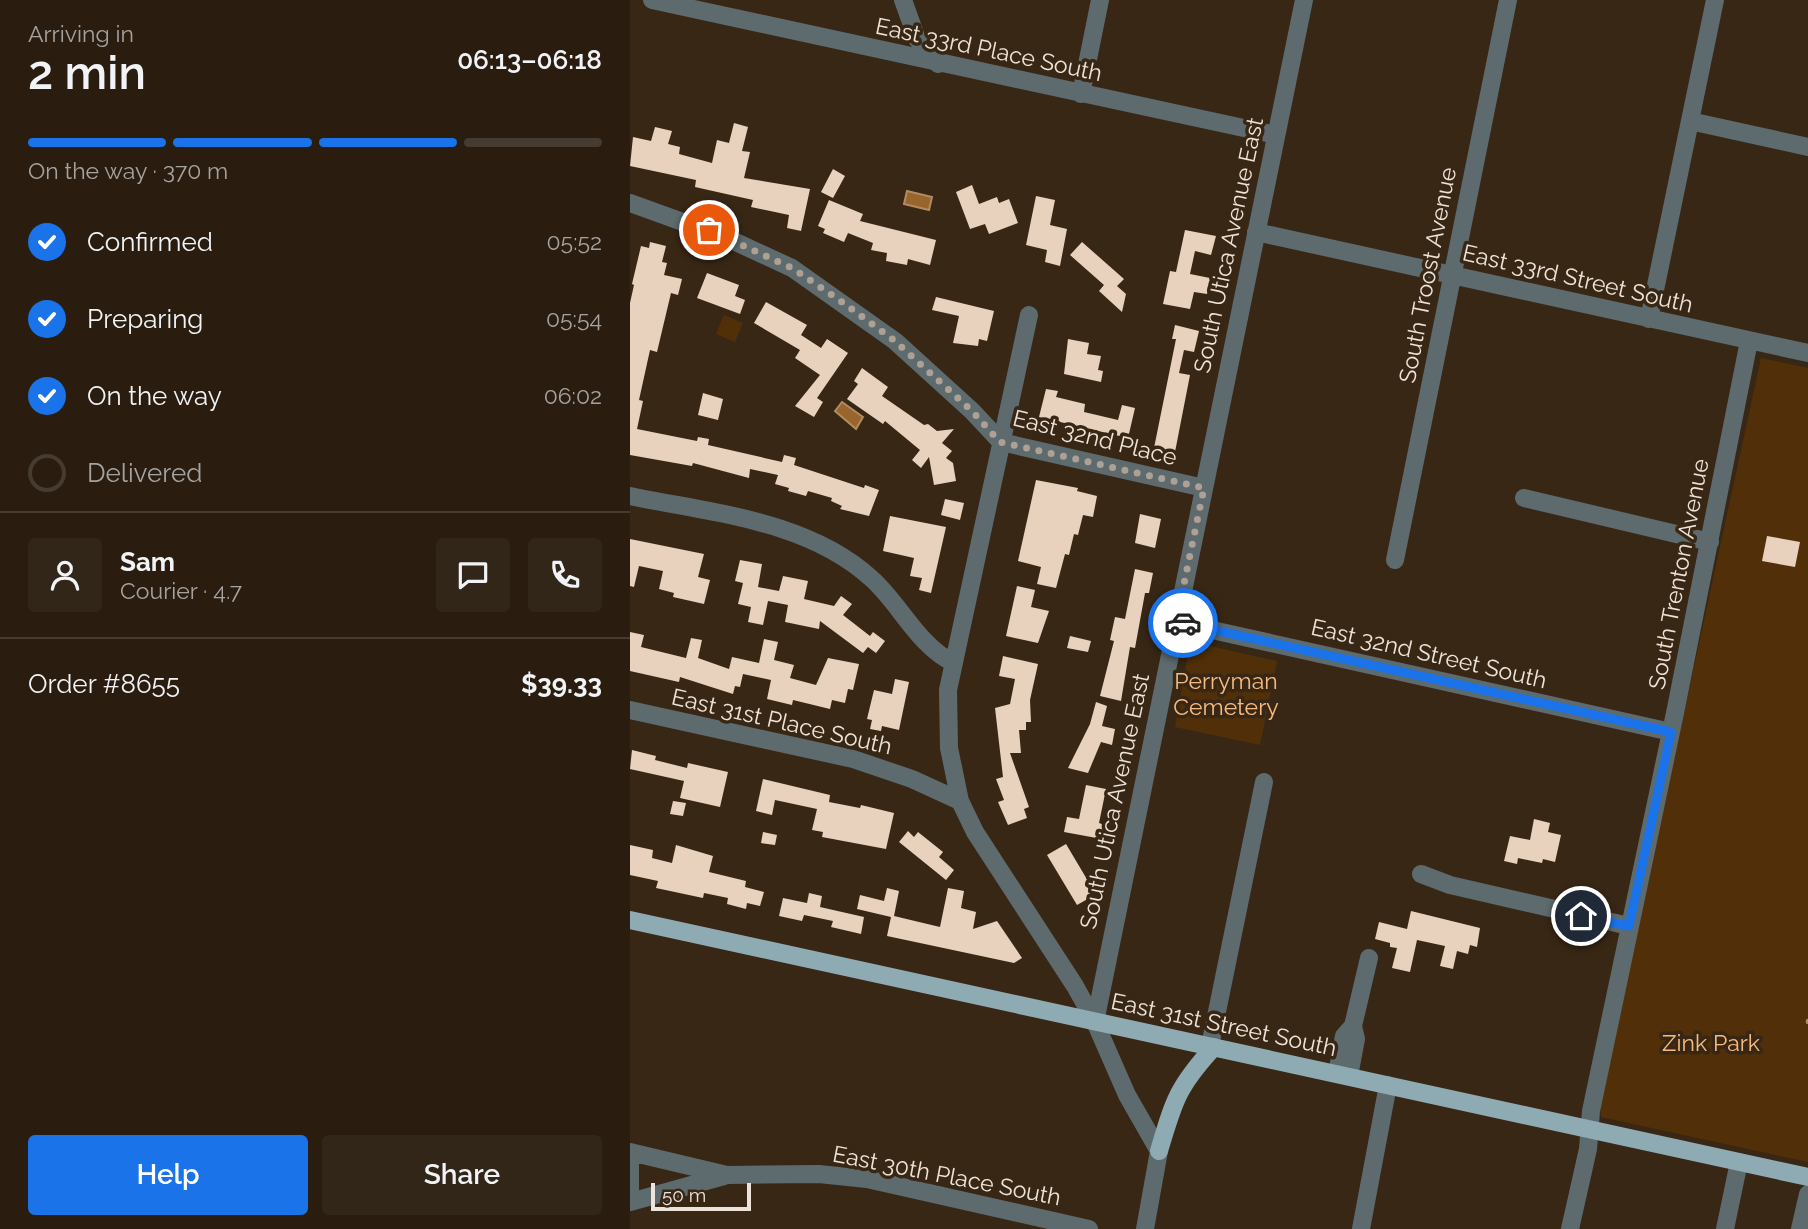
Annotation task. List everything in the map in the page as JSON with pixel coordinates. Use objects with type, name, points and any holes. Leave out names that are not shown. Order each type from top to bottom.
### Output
[{"type":"main road","name":"East 31st Street South","points":[[630,920],[1808,1177]]},
{"type":"main road","points":[[1159,1150],[1175,1097],[1184,1080],[1212,1046]]},
{"type":"street","name":"East 33rd Place South","points":[[652,0],[1276,135]]},
{"type":"street","points":[[903,0],[917,39],[938,64]]},
{"type":"street","points":[[1081,94],[1100,0]]},
{"type":"street","name":"South Utica Avenue East","points":[[1095,1022],[1304,0]]},
{"type":"street","name":"South Troost Avenue","points":[[1395,560],[1508,0]]},
{"type":"street","points":[[1649,319],[1715,0]]},
{"type":"street","points":[[1690,121],[1808,147]]},
{"type":"street","name":"East 32nd Place","points":[[630,203],[716,233],[792,268],[895,341],[972,411],[1000,442],[1204,488]]},
{"type":"street","name":"East 33rd Street South","points":[[1256,232],[1808,354]]},
{"type":"street","points":[[1029,315],[948,690],[947,729],[952,772],[960,801],[977,835],[1095,1022],[1115,1071],[1159,1150],[1145,1229]]},
{"type":"street","name":"South Trenton Avenue","points":[[1570,1229],[1749,341]]},
{"type":"street","points":[[630,496],[771,525],[831,550],[871,578],[938,656],[954,663]]},
{"type":"street","points":[[1524,498],[1710,542]]},
{"type":"street","name":"East 32nd Street South","points":[[1176,622],[1671,732]]},
{"type":"street","name":"East 31st Place South","points":[[630,710],[853,759],[891,771],[960,801]]},
{"type":"street","points":[[1212,1046],[1264,782]]},
{"type":"street","points":[[1421,874],[1450,885],[1629,926]]},
{"type":"street","points":[[1343,1075],[1356,1039],[1353,1026],[1368,958]]},
{"type":"street","points":[[1361,1229],[1388,1085]]},
{"type":"street","name":"East 30th Place South","points":[[630,1152],[727,1175],[819,1174],[867,1179],[1089,1229]]},
{"type":"street","points":[[1725,1229],[1740,1162]]},
{"type":"street","points":[[630,1165],[630,1191]]},
{"type":"street","points":[[630,1202],[727,1175]]},
{"type":"street","points":[[1800,1229],[1808,1194]]},
{"type":"green space","points":[[724,315],[743,323],[735,342],[716,334]]},
{"type":"green space","name":"Zink Park","points":[[1761,358],[1808,368],[1808,1162],[1601,1117],[1600,1100]]},
{"type":"green space","name":"Perryman Cemetery","points":[[1197,643],[1277,661],[1260,745],[1175,727],[1189,648]]},
{"type":"shaded area","points":[[907,191],[932,197],[929,210],[904,204]]},
{"type":"shaded area","points":[[842,402],[863,417],[856,429],[835,411]]},
{"type":"building","points":[[734,123],[748,127],[742,151],[750,152],[744,178],[810,189],[801,231],[787,228],[789,215],[751,207],[753,200],[695,187],[696,180],[630,166],[633,137],[651,141],[655,127],[672,131],[668,144],[680,147],[679,154],[712,163],[717,140],[729,143]]},
{"type":"building","points":[[833,169],[845,176],[833,198],[821,192]]},
{"type":"building","points":[[972,185],[979,204],[997,197],[999,203],[1009,199],[1018,223],[989,234],[985,224],[970,229],[956,192]]},
{"type":"building","points":[[1036,196],[1055,200],[1050,225],[1067,229],[1060,266],[1045,262],[1047,250],[1026,245]]},
{"type":"building","points":[[829,200],[863,214],[860,221],[936,240],[930,265],[908,259],[907,265],[886,261],[887,253],[871,250],[873,243],[848,233],[844,242],[823,233],[825,229],[818,226]]},
{"type":"building","points":[[1185,230],[1216,236],[1211,255],[1195,251],[1190,274],[1210,278],[1207,294],[1194,292],[1190,309],[1163,304],[1170,271],[1176,272]]},
{"type":"building","points":[[650,242],[666,246],[662,262],[667,263],[664,275],[682,279],[678,295],[671,293],[657,352],[650,350],[639,400],[643,401],[637,429],[697,441],[698,437],[709,439],[708,445],[782,462],[784,455],[796,458],[794,465],[864,488],[865,485],[879,490],[869,516],[840,509],[842,506],[831,501],[832,498],[808,491],[806,496],[788,491],[789,488],[775,484],[778,475],[750,469],[749,478],[693,463],[692,466],[630,455],[630,303],[641,246],[649,248]]},
{"type":"building","points":[[1082,242],[1124,279],[1117,286],[1126,294],[1122,312],[1099,291],[1104,285],[1070,255]]},
{"type":"building","points":[[707,273],[739,285],[735,296],[745,300],[740,314],[697,298]]},
{"type":"building","points":[[936,297],[994,311],[987,341],[979,339],[978,346],[953,343],[959,316],[932,310]]},
{"type":"building","points":[[766,302],[807,325],[801,335],[821,348],[827,339],[848,353],[817,398],[823,402],[814,417],[795,406],[820,375],[795,358],[800,350],[754,323]]},
{"type":"building","points":[[1175,325],[1199,331],[1194,352],[1184,350],[1179,373],[1190,375],[1175,452],[1154,448],[1176,339],[1172,339]]},
{"type":"building","points":[[1068,339],[1089,343],[1087,354],[1101,356],[1098,370],[1103,371],[1101,382],[1064,374]]},
{"type":"building","points":[[862,368],[888,387],[882,396],[924,425],[928,424],[937,431],[954,429],[942,443],[952,451],[946,458],[953,463],[956,481],[934,485],[929,457],[921,468],[912,460],[920,450],[885,421],[883,424],[847,399],[858,384],[854,381]]},
{"type":"building","points":[[1046,389],[1058,391],[1056,397],[1085,404],[1084,412],[1118,420],[1122,405],[1135,408],[1128,438],[1039,417]]},
{"type":"building","points":[[703,393],[723,399],[718,420],[698,415]]},
{"type":"building","points":[[1036,480],[1078,488],[1077,491],[1097,496],[1093,517],[1083,515],[1078,535],[1074,534],[1069,555],[1065,554],[1056,588],[1037,584],[1041,567],[1018,561]]},
{"type":"building","points":[[945,499],[964,503],[960,520],[941,515]]},
{"type":"building","points":[[1140,514],[1161,519],[1155,548],[1135,543]]},
{"type":"building","points":[[890,516],[946,527],[931,593],[919,590],[922,578],[910,576],[914,558],[883,551]]},
{"type":"building","points":[[1767,536],[1800,542],[1795,567],[1762,561]]},
{"type":"building","points":[[630,539],[704,554],[698,577],[710,580],[704,604],[673,597],[674,593],[659,589],[663,571],[639,566],[634,587],[630,586]]},
{"type":"building","points":[[740,560],[762,564],[758,587],[779,591],[783,576],[808,581],[804,599],[834,606],[841,596],[852,604],[843,615],[870,636],[873,632],[885,641],[876,653],[868,647],[863,653],[820,621],[819,629],[785,622],[788,605],[768,601],[763,625],[748,622],[751,607],[738,604],[743,583],[735,581]]},
{"type":"building","points":[[1135,569],[1153,573],[1149,593],[1145,593],[1135,648],[1130,647],[1121,701],[1100,696],[1114,641],[1110,640],[1115,617],[1125,619]]},
{"type":"building","points":[[1017,586],[1035,590],[1031,607],[1049,611],[1038,643],[1006,636]]},
{"type":"building","points":[[630,632],[644,635],[641,647],[686,658],[691,638],[702,640],[698,658],[729,669],[732,657],[759,663],[764,639],[778,642],[774,660],[794,665],[790,678],[816,685],[828,658],[859,664],[853,690],[848,689],[845,703],[832,700],[830,709],[793,700],[792,705],[767,699],[771,680],[743,674],[740,687],[735,686],[733,694],[680,677],[679,682],[630,671]]},
{"type":"building","points":[[1070,636],[1091,641],[1088,652],[1067,648]]},
{"type":"building","points":[[1003,656],[1038,664],[1030,700],[1031,722],[1026,722],[1026,730],[1019,730],[1021,753],[1010,753],[1029,807],[1024,809],[1027,818],[1008,825],[998,802],[1004,800],[996,779],[1003,777],[995,708],[1010,704],[1015,679],[999,676]]},
{"type":"building","points":[[895,679],[909,682],[899,730],[882,726],[881,731],[870,729],[872,720],[867,719],[874,690],[892,694]]},
{"type":"building","points":[[1096,702],[1107,706],[1102,726],[1115,729],[1112,745],[1101,742],[1088,773],[1068,768],[1090,724]]},
{"type":"building","points":[[632,750],[656,756],[655,760],[687,768],[688,763],[728,772],[720,807],[680,798],[684,781],[630,769]]},
{"type":"building","points":[[763,779],[830,795],[829,802],[860,808],[861,805],[894,813],[886,849],[822,837],[823,832],[812,830],[817,809],[775,800],[772,815],[756,811]]},
{"type":"building","points":[[1086,785],[1106,789],[1099,823],[1105,825],[1102,839],[1064,832],[1067,817],[1079,819]]},
{"type":"building","points":[[673,801],[686,803],[683,816],[670,814]]},
{"type":"building","points":[[1534,819],[1550,823],[1548,832],[1561,835],[1555,862],[1543,859],[1542,863],[1518,858],[1517,864],[1504,861],[1510,836],[1530,840]]},
{"type":"building","points":[[908,831],[914,837],[918,832],[943,852],[939,857],[954,870],[946,880],[899,842]]},
{"type":"building","points":[[763,832],[777,835],[775,845],[761,843]]},
{"type":"building","points":[[1066,844],[1088,881],[1085,883],[1093,896],[1077,905],[1047,855]]},
{"type":"building","points":[[630,845],[653,850],[652,858],[672,863],[676,845],[713,856],[709,872],[746,881],[745,887],[764,892],[760,906],[747,903],[746,909],[727,904],[728,898],[704,893],[703,898],[656,888],[658,881],[630,875]]},
{"type":"building","points":[[887,888],[899,891],[894,916],[940,927],[948,888],[964,891],[961,908],[976,912],[973,929],[997,921],[1022,958],[1014,963],[887,936],[891,917],[857,909],[860,895],[884,901]]},
{"type":"building","points":[[809,893],[822,896],[820,907],[864,917],[861,934],[831,927],[833,921],[804,915],[802,921],[779,916],[783,898],[807,903]]},
{"type":"building","points":[[1411,911],[1480,928],[1477,947],[1470,945],[1468,954],[1457,951],[1453,969],[1440,966],[1445,946],[1417,940],[1410,972],[1392,968],[1397,948],[1375,939],[1379,922],[1407,929]]},
{"type":"way so far","points":[[709,230],[792,268],[838,299],[895,341],[972,411],[1000,442],[1204,488],[1176,622],[1183,623]]},
{"type":"route","points":[[1183,623],[1671,732],[1629,926],[1581,916]]}]
